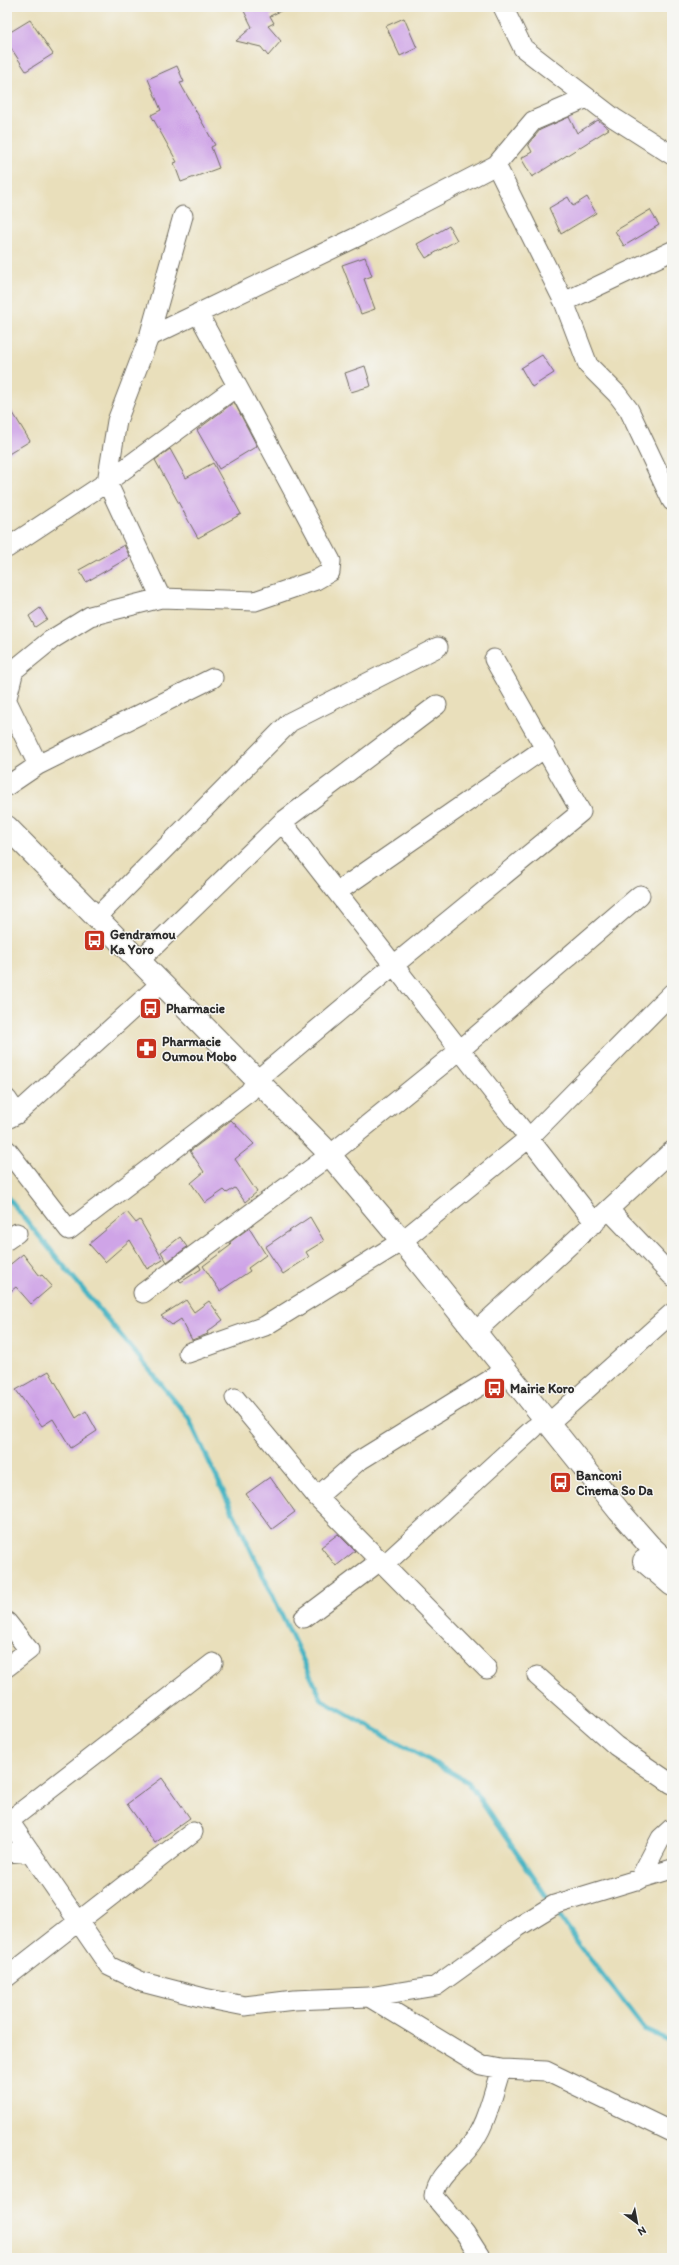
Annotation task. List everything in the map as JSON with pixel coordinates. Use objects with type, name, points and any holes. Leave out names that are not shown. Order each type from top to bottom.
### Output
[{"type":"main road","points":[[7,827],[138,962],[155,990]]},
{"type":"main road","points":[[7,848],[253,1086],[324,1159],[395,1245],[494,1378],[541,1425],[649,1545],[672,1566]]},
{"type":"main road","points":[[395,1245],[475,1332],[541,1425],[639,1556],[672,1585]]},
{"type":"street","points":[[503,7],[523,48],[587,98],[672,155]]},
{"type":"street","points":[[149,337],[363,234],[496,165],[533,121],[587,98]]},
{"type":"street","points":[[496,165],[564,302],[588,365],[618,394],[629,410],[672,501]]},
{"type":"street","points":[[161,598],[107,482],[117,421],[149,337],[183,216]]},
{"type":"street","points":[[564,302],[672,251]]},
{"type":"street","points":[[38,765],[7,700],[14,670],[51,640],[90,616],[161,598],[255,601],[316,580],[330,572],[331,561],[236,387],[198,313]]},
{"type":"street","points":[[7,548],[107,482],[236,387]]},
{"type":"street","points":[[96,918],[290,722],[438,646]]},
{"type":"street","points":[[7,1150],[69,1230],[253,1086],[394,965],[581,812],[494,659]]},
{"type":"street","points":[[7,786],[38,765],[213,678]]},
{"type":"street","points":[[138,962],[282,822],[437,705]]},
{"type":"street","points":[[337,892],[545,748]]},
{"type":"street","points":[[282,822],[595,1223]]},
{"type":"street","points":[[143,1293],[324,1159],[460,1050],[640,895]]},
{"type":"street","points":[[10,1110],[155,990]]},
{"type":"street","points":[[188,1353],[265,1326],[395,1245],[529,1138],[672,993]]},
{"type":"street","points":[[475,1332],[672,1152]]},
{"type":"street","points":[[609,1210],[672,1276]]},
{"type":"street","points":[[304,1618],[382,1563],[672,1314]]},
{"type":"street","points":[[317,1497],[358,1462],[494,1378]]},
{"type":"street","points":[[235,1398],[317,1497],[487,1669]]},
{"type":"street","points":[[7,1622],[28,1650],[7,1667]]},
{"type":"street","points":[[213,1663],[8,1820],[109,1966],[142,1982],[204,1998],[245,2006],[294,2000],[369,1997],[436,1986],[518,1927],[554,1905],[672,1870]]},
{"type":"street","points":[[537,1676],[616,1746],[672,1784]]},
{"type":"street","points":[[638,1880],[660,1838],[672,1828]]},
{"type":"street","points":[[7,1977],[193,1832]]},
{"type":"street","points":[[7,1853],[30,1851]]},
{"type":"street","points":[[369,1997],[481,2065],[501,2069],[546,2071],[672,2132]]},
{"type":"street","points":[[481,2258],[465,2233],[441,2206],[434,2196],[434,2191],[435,2186],[468,2149],[481,2129],[501,2069]]},
{"type":"building","points":[[253,7],[289,7],[270,16],[274,23],[268,26],[281,41],[268,56],[261,47],[236,41],[252,27],[244,11]]},
{"type":"building","points":[[404,18],[417,48],[400,56],[386,26]]},
{"type":"building","points":[[30,20],[53,54],[26,71],[7,42],[7,34]]},
{"type":"building","points":[[177,66],[184,82],[180,83],[215,145],[211,147],[219,168],[181,182],[174,163],[177,162],[151,115],[161,110],[148,79]]},
{"type":"building","points":[[569,117],[577,133],[598,120],[609,129],[532,177],[521,158],[532,152],[528,144],[540,130]]},
{"type":"building","points":[[568,197],[573,206],[587,197],[596,213],[561,234],[549,208]]},
{"type":"building","points":[[650,210],[659,225],[624,246],[615,231]]},
{"type":"building","points":[[449,226],[457,240],[426,258],[417,244]]},
{"type":"building","points":[[365,257],[372,276],[364,279],[375,309],[361,314],[342,265]]},
{"type":"building","points":[[542,355],[554,373],[532,387],[521,368]]},
{"type":"building","points":[[365,366],[371,386],[351,392],[345,373]]},
{"type":"building","points":[[234,402],[257,446],[219,469],[197,430]]},
{"type":"building","points":[[7,403],[30,441],[7,455]]},
{"type":"building","points":[[170,449],[186,478],[213,463],[241,514],[198,538],[155,460]]},
{"type":"building","points":[[124,545],[130,557],[86,582],[79,570]]},
{"type":"building","points":[[40,608],[47,619],[35,627],[29,616]]},
{"type":"building","points":[[231,1120],[254,1144],[235,1159],[257,1192],[245,1202],[235,1188],[227,1193],[224,1190],[205,1203],[191,1183],[204,1172],[190,1151]]},
{"type":"building","points":[[127,1212],[136,1223],[140,1220],[163,1260],[147,1269],[130,1240],[105,1262],[89,1244]]},
{"type":"building","points":[[310,1217],[324,1241],[306,1252],[309,1257],[283,1274],[265,1247]]},
{"type":"building","points":[[249,1228],[266,1255],[248,1268],[250,1271],[220,1291],[203,1266],[231,1245],[230,1242]]},
{"type":"building","points":[[180,1237],[187,1247],[167,1262],[161,1252]]},
{"type":"building","points":[[23,1254],[40,1276],[42,1275],[52,1286],[31,1304],[16,1287],[7,1294],[7,1267]]},
{"type":"building","points":[[199,1265],[201,1269],[181,1282],[179,1280]]},
{"type":"building","points":[[186,1300],[194,1312],[209,1301],[223,1320],[207,1332],[208,1334],[192,1340],[181,1319],[172,1325],[161,1316]]},
{"type":"building","points":[[49,1371],[76,1418],[86,1411],[97,1431],[71,1448],[53,1419],[42,1426],[16,1390]]},
{"type":"building","points":[[270,1477],[295,1512],[272,1529],[246,1494]]},
{"type":"building","points":[[338,1534],[355,1551],[336,1566],[321,1547]]},
{"type":"building","points":[[162,1778],[190,1818],[155,1843],[127,1804]]},
{"type":"waterway","points":[[7,1197],[188,1417],[322,1700],[468,1782],[579,1944],[645,2030],[672,2042]]},
{"type":"place","name":"Gendramou Ka Yoro","points":[[95,941]]},
{"type":"place","name":"Pharmacie","points":[[151,1008]]},
{"type":"place","name":"Pharmacie Oumou Mobo","points":[[147,1048]]},
{"type":"place","name":"Mairie Koro","points":[[494,1388]]},
{"type":"place","name":"Banconi Cinema So Da","points":[[561,1482]]}]
